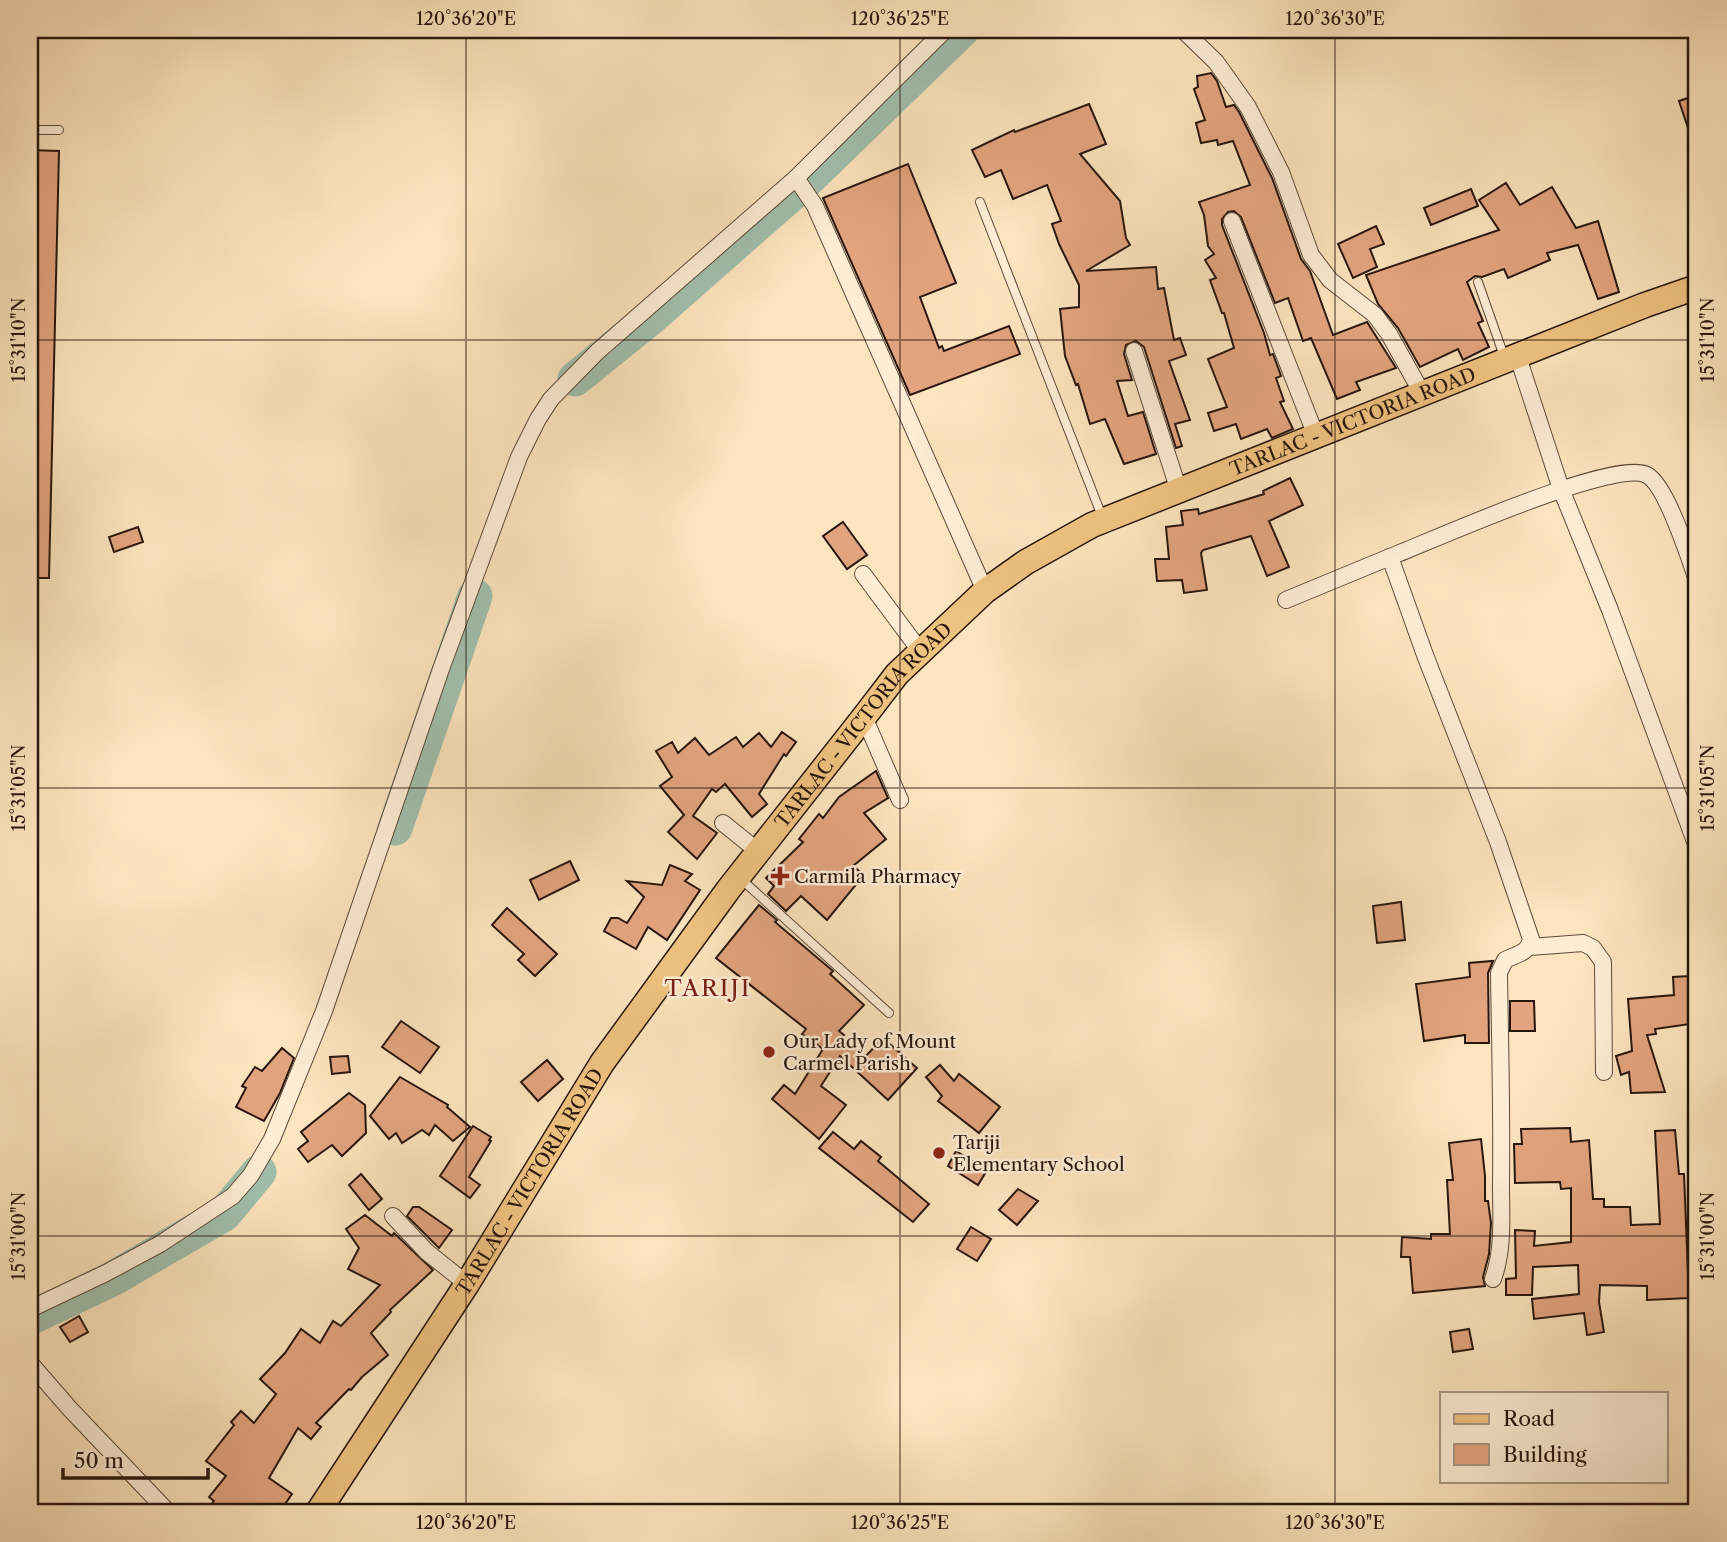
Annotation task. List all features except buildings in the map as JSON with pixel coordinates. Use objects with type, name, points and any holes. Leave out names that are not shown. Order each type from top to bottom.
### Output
[{"type":"main road","name":"TARLAC - VICTORIA ROAD","points":[[318,1512],[467,1284],[602,1063],[739,877],[897,674],[985,590],[1026,562],[1104,520],[1645,305],[1697,287]]},
{"type":"street","points":[[30,1309],[160,1244],[233,1196],[251,1175],[272,1139],[324,1012],[441,668],[519,457],[551,399],[597,352],[796,180],[945,30]]},
{"type":"street","points":[[1183,30],[1216,61],[1248,107],[1281,172],[1311,255],[1330,280],[1375,315],[1389,334],[1422,393]]},
{"type":"street","points":[[796,180],[815,206],[985,590]]},
{"type":"street","points":[[1232,221],[1316,436]]},
{"type":"street","points":[[1134,351],[1179,491]]},
{"type":"street","points":[[1512,360],[1610,610],[1697,847]]},
{"type":"street","points":[[1286,600],[1561,489],[1636,472],[1648,476],[1659,486],[1697,580]]},
{"type":"street","points":[[1390,557],[1530,928],[1530,947]]},
{"type":"street","points":[[863,574],[920,652]]},
{"type":"street","points":[[864,717],[901,800]]},
{"type":"street","points":[[723,823],[758,852]]},
{"type":"street","points":[[1493,1279],[1498,1264],[1500,1240],[1502,1142],[1499,973],[1505,960],[1530,947],[1583,943],[1593,948],[1603,962],[1604,1072]]},
{"type":"street","points":[[393,1216],[427,1252],[467,1284]]},
{"type":"street","points":[[30,1363],[168,1512]]},
{"type":"lane","points":[[30,130],[59,130]]},
{"type":"lane","points":[[980,202],[1104,520]]},
{"type":"lane","points":[[1478,282],[1512,360]]},
{"type":"lane","points":[[739,877],[889,1013]]},
{"type":"waterway","points":[[575,379],[648,320],[805,182],[962,30]]},
{"type":"waterway","points":[[395,828],[475,596]]},
{"type":"waterway","points":[[30,1318],[112,1279],[224,1214],[259,1172]]},
{"type":"place","name":"Carmila Pharmacy","points":[[780,876]]},
{"type":"place","name":"Our Lady of Mount Carmel Parish","points":[[769,1052]]},
{"type":"place","name":"Tariji Elementary School","points":[[939,1153]]},
{"type":"district","name":"TARIJI","points":[[708,988]]}]
